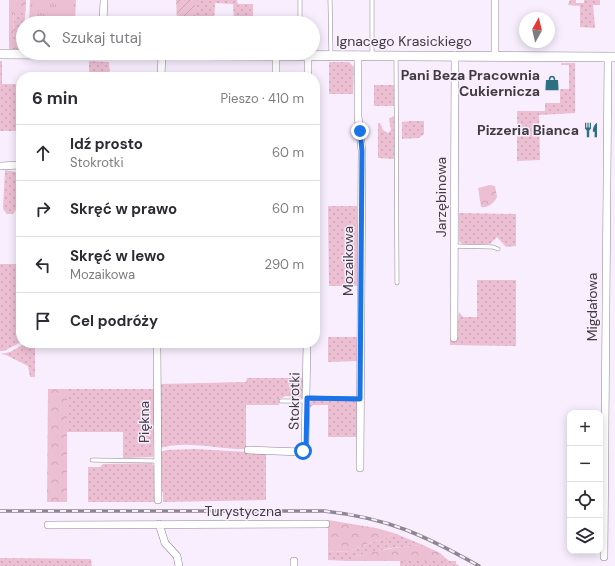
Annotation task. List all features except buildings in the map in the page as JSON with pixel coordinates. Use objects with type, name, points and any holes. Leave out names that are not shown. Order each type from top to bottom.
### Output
[{"type":"street","points":[[104,0],[104,16]]},
{"type":"street","points":[[495,0],[495,56]]},
{"type":"street","name":"Ignacego Krasickiego","points":[[0,54],[16,54]]},
{"type":"street","name":"Ignacego Krasickiego","points":[[320,55],[611,57]]},
{"type":"street","name":"Mozaikowa","points":[[358,55],[358,116],[362,151],[360,468]]},
{"type":"street","name":"Jarzębinowa","points":[[454,338],[455,55]]},
{"type":"street","name":"Migdałowa","points":[[604,557],[611,57]]},
{"type":"street","points":[[158,60],[160,72]]},
{"type":"street","points":[[276,60],[276,72]]},
{"type":"street","points":[[304,60],[307,72]]},
{"type":"street","points":[[0,166],[16,166]]},
{"type":"street","name":"Piękna","points":[[157,348],[158,500]]},
{"type":"street","name":"Stokrotki","points":[[248,450],[305,450],[307,348]]},
{"type":"street","points":[[159,524],[165,543],[177,556],[179,566]]},
{"type":"street","name":"Turystyczna","points":[[48,525],[326,524]]},
{"type":"lane","points":[[300,0],[300,16]]},
{"type":"lane","points":[[330,0],[331,55]]},
{"type":"lane","points":[[372,0],[372,55]]},
{"type":"lane","points":[[396,55],[397,283]]},
{"type":"lane","points":[[454,246],[493,247],[498,249]]},
{"type":"lane","points":[[281,401],[360,399]]},
{"type":"lane","points":[[92,460],[157,461]]},
{"type":"green space","points":[[9,0],[26,0],[26,5],[21,11],[14,11],[13,43],[16,43],[16,49],[9,49]]},
{"type":"green space","points":[[30,0],[76,0],[75,16],[29,16]]},
{"type":"green space","points":[[176,0],[195,0],[195,16],[177,16]]},
{"type":"green space","points":[[195,0],[237,0],[238,4],[253,4],[253,16],[234,16],[233,4],[215,3],[214,16],[195,16]]},
{"type":"green space","points":[[570,0],[576,0],[576,3],[584,3],[584,0],[600,0],[600,5],[593,5],[595,28],[580,27],[580,6],[568,5]]},
{"type":"green space","points":[[61,3],[73,4],[73,16],[61,16]]},
{"type":"green space","points":[[26,5],[25,16],[16,16],[16,43],[13,43],[14,11],[19,11]]},
{"type":"green space","points":[[0,61],[2,61],[2,84],[16,84],[16,131],[0,131]]},
{"type":"green space","points":[[89,61],[109,62],[110,72],[89,72]]},
{"type":"green space","points":[[329,62],[349,62],[354,67],[353,94],[329,94]]},
{"type":"green space","points":[[561,63],[575,63],[575,113],[539,115],[540,160],[517,161],[517,111],[545,111],[545,103],[560,103],[560,89],[569,89],[569,65],[561,65]]},
{"type":"green space","points":[[374,85],[394,85],[394,106],[374,106]]},
{"type":"green space","points":[[395,115],[394,159],[378,158],[378,123],[380,123],[383,130],[388,133],[391,130],[389,119]]},
{"type":"green space","points":[[424,121],[424,134],[419,138],[402,139],[402,122]]},
{"type":"green space","points":[[5,170],[16,172],[16,210],[13,214],[7,214],[3,209]]},
{"type":"green space","points":[[490,185],[495,186],[497,197],[491,205],[481,207],[478,188]]},
{"type":"green space","points":[[328,206],[357,206],[357,286],[329,286]]},
{"type":"green space","points":[[459,213],[516,214],[516,246],[506,247],[497,237],[490,244],[462,244],[459,241]]},
{"type":"green space","points":[[0,264],[16,264],[16,345],[4,351],[0,351]]},
{"type":"green space","points":[[477,280],[516,280],[516,346],[450,345],[450,339],[456,339],[459,312],[463,317],[477,317]]},
{"type":"green space","points":[[328,337],[357,337],[357,361],[328,362]]},
{"type":"green space","points":[[17,348],[35,348],[35,377],[30,377],[28,366],[1,354],[10,352]]},
{"type":"green space","points":[[247,378],[303,378],[303,398],[286,396],[279,399],[279,405],[246,405],[246,447],[244,449],[191,445],[160,448],[160,384],[246,382]]},
{"type":"green space","points":[[48,389],[67,389],[67,502],[47,502]]},
{"type":"green space","points":[[67,389],[155,389],[153,457],[123,458],[123,432],[67,432]]},
{"type":"green space","points":[[314,400],[354,401],[359,403],[358,437],[328,437],[328,405],[313,405],[310,408],[310,402]]},
{"type":"green space","points":[[195,449],[266,453],[266,500],[163,502],[163,493],[160,489],[160,452],[167,450]]},
{"type":"green space","points":[[152,463],[154,467],[154,502],[88,502],[88,467],[100,467],[103,464]]},
{"type":"green space","points":[[328,520],[376,528],[394,533],[389,537],[366,544],[351,551],[328,552]]},
{"type":"green space","points":[[394,533],[423,545],[390,548],[361,555],[347,561],[328,560],[328,552],[351,551],[366,544],[389,537]]},
{"type":"green space","points":[[423,545],[440,553],[449,561],[347,561],[363,554]]},
{"type":"green space","points":[[0,558],[91,559],[92,566],[0,566]]},
{"type":"green space","points":[[400,561],[456,561],[456,564],[460,566],[400,566]]},
{"type":"railway","points":[[0,511],[324,511],[347,514],[387,523],[441,545],[479,566]]},
{"type":"place","name":"Pani Beza Pracownia Cukiernicza","points":[[552,83]]},
{"type":"place","name":"Pizzeria Bianca","points":[[591,130]]},
{"type":"route","points":[[303,451],[306,448],[307,398],[360,399],[362,151],[360,131]]}]
